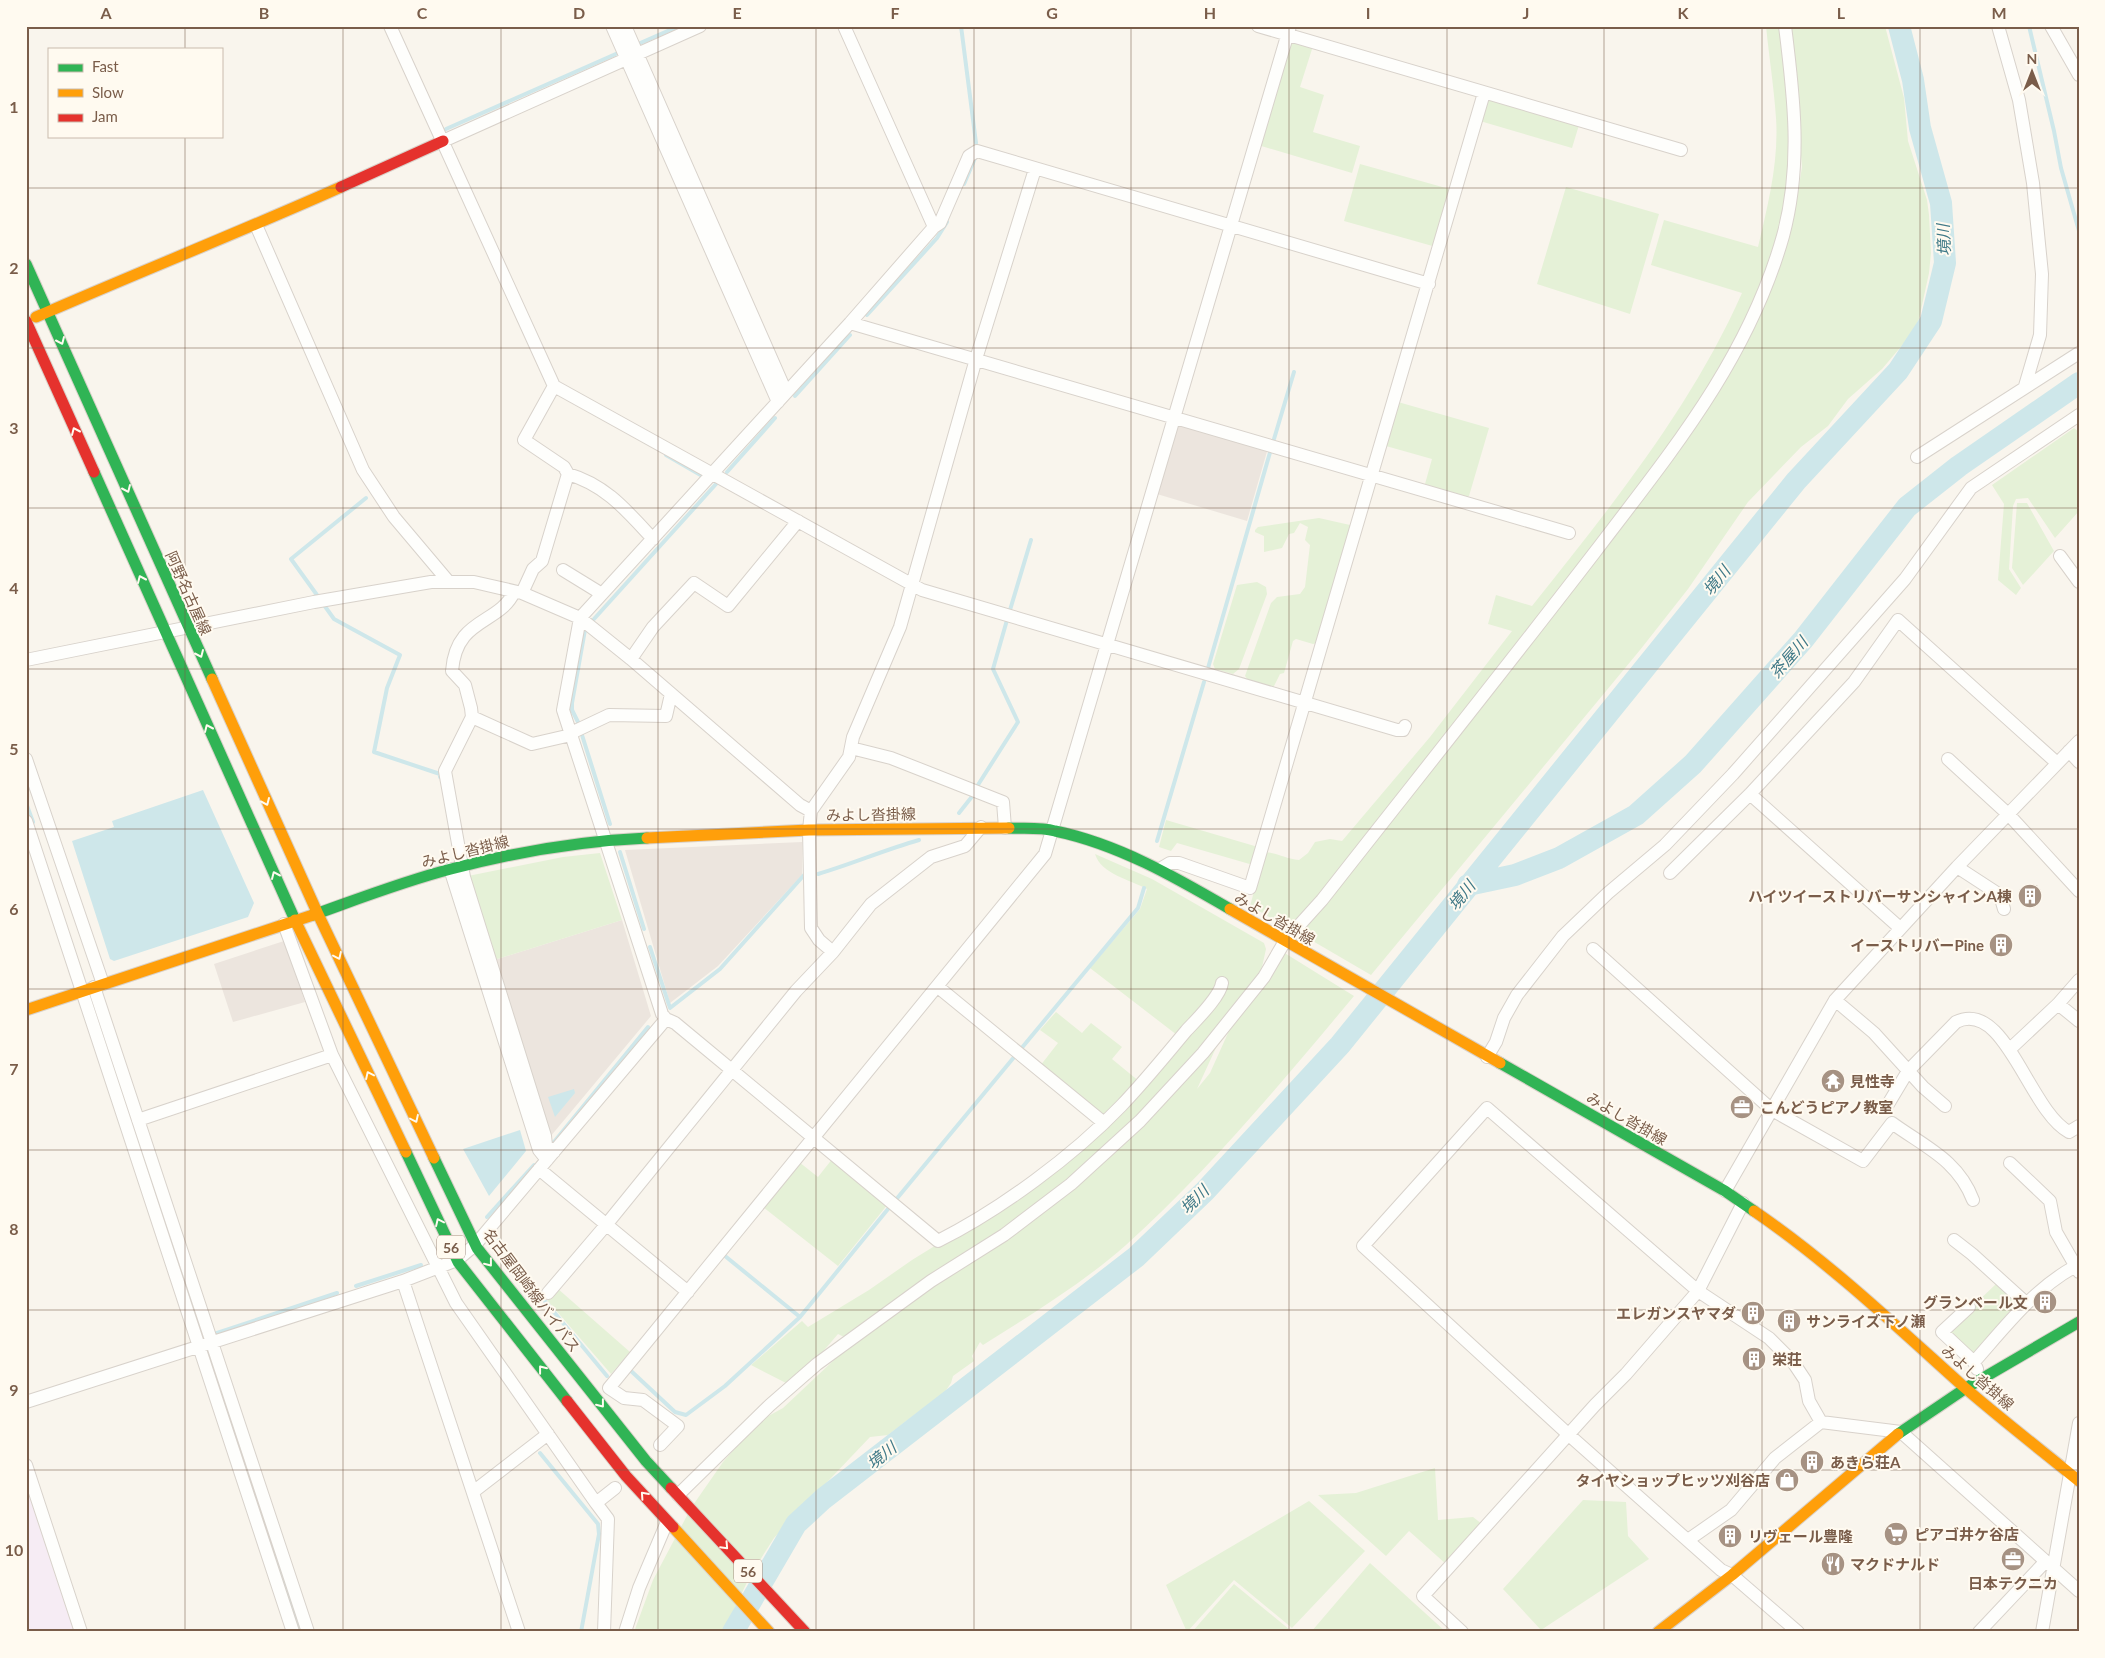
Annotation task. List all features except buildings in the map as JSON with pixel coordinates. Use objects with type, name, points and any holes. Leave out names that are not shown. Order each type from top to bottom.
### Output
[{"type":"main road","points":[[289,922],[164,632],[26,321],[155,265],[256,225],[443,141]]},
{"type":"main road","name":"阿野名古屋線","points":[[26,264],[317,912]]},
{"type":"main road","name":"みよし沓掛線","points":[[317,912],[463,865],[538,849],[604,840],[810,830],[981,827],[1052,830],[1098,842],[1160,869],[1285,942],[1725,1191],[1850,1283],[1966,1388],[2074,1477]]},
{"type":"main road","points":[[26,1010],[317,912]]},
{"type":"main road","name":"名古屋岡崎線バイパス","points":[[317,912],[475,1245],[646,1461],[805,1632]]},
{"type":"main road","name":"56","points":[[289,922],[457,1260],[626,1476],[769,1632]]},
{"type":"main road","points":[[1658,1632],[1732,1575],[1902,1432],[1982,1378],[2079,1322]]},
{"type":"street","points":[[390,26],[554,386],[922,590],[1397,730],[1403,730],[1405,726]]},
{"type":"street","points":[[612,26],[632,57],[786,392]]},
{"type":"street","points":[[625,26],[632,57],[778,402]]},
{"type":"street","points":[[443,141],[700,26]]},
{"type":"street","points":[[844,26],[934,227]]},
{"type":"street","points":[[1258,26],[1288,31],[1484,93],[1681,150]]},
{"type":"street","points":[[678,1495],[770,1405],[817,1364],[931,1281],[1004,1235],[1071,1184],[1140,1120],[1202,1053],[1264,977],[1285,942],[1322,900],[1563,596],[1681,439],[1735,355],[1753,318],[1783,234],[1794,180],[1794,108],[1786,26]]},
{"type":"street","points":[[1998,26],[2019,100],[2033,183],[2042,274],[2040,335],[2025,386]]},
{"type":"street","points":[[2052,26],[2079,75]]},
{"type":"street","points":[[660,1445],[678,1426],[643,1400],[624,1398],[609,1388],[814,1140],[1045,854],[1288,31]]},
{"type":"street","points":[[1160,869],[1170,863],[1179,863],[1250,888],[1373,476],[1484,93]]},
{"type":"street","points":[[1222,983],[1221,989],[1202,1013],[1150,1074],[1104,1123],[1022,1188],[957,1232],[938,1241],[814,1140],[676,1023],[666,1020],[662,1014],[563,710],[580,618],[850,323],[934,227],[940,224],[969,156],[977,151],[1429,284]]},
{"type":"street","points":[[833,952],[819,940],[811,928],[811,811],[844,764],[851,748],[853,736],[900,627],[976,359],[1035,169]]},
{"type":"street","points":[[256,225],[363,470],[394,517],[448,581]]},
{"type":"street","points":[[850,323],[1569,533]]},
{"type":"street","points":[[1917,457],[2079,353]]},
{"type":"street","points":[[554,386],[524,440],[564,467],[568,474],[598,485],[628,512],[653,539]]},
{"type":"street","points":[[1482,1054],[1496,1042],[1504,1018],[1517,995],[1563,936],[1608,892],[1665,845],[1734,774],[1905,579],[1971,488],[2079,415]]},
{"type":"street","points":[[547,1160],[542,1126],[464,877],[445,771],[472,717],[471,700],[465,685],[452,671],[453,657],[458,645],[468,632],[479,622],[509,602],[542,561],[568,474]]},
{"type":"street","points":[[631,659],[653,627],[694,583],[728,606],[798,521]]},
{"type":"street","points":[[2060,556],[2079,582]]},
{"type":"street","points":[[563,570],[602,594]]},
{"type":"street","points":[[26,660],[314,602],[431,582],[474,582],[518,592],[580,618],[631,659],[800,805],[811,811]]},
{"type":"street","points":[[1670,874],[1750,794],[1854,682],[1898,620],[2057,764]]},
{"type":"street","points":[[472,717],[532,744],[571,734],[609,715],[666,716],[671,694]]},
{"type":"street","points":[[1725,1191],[1835,1000],[1957,867],[2079,741]]},
{"type":"street","points":[[851,748],[891,758],[1003,802],[1005,828]]},
{"type":"street","points":[[2069,750],[2079,762]]},
{"type":"street","points":[[26,759],[93,987],[205,1344],[308,1632]]},
{"type":"street","points":[[1948,759],[2009,814],[2079,891]]},
{"type":"street","points":[[1750,794],[1900,928]]},
{"type":"street","points":[[26,821],[93,987],[138,1120],[293,1632]]},
{"type":"street","points":[[548,1293],[606,1225],[796,991],[833,952],[871,904],[931,857],[965,846],[981,827]]},
{"type":"street","points":[[1957,867],[2000,895],[2004,910]]},
{"type":"street","points":[[450,869],[539,1150],[606,1225],[688,1292]]},
{"type":"street","points":[[289,922],[332,1056],[437,1268],[456,1303],[608,1519],[604,1632]]},
{"type":"street","points":[[1592,949],[1772,1110],[1863,1161],[1892,1123],[1945,1158],[1960,1173],[1973,1200]]},
{"type":"street","points":[[2010,1049],[2058,1004],[2079,980]]},
{"type":"street","points":[[938,987],[1104,1123]]},
{"type":"street","points":[[1835,1000],[1874,1033],[1945,1106]]},
{"type":"street","points":[[2058,1004],[2079,1021]]},
{"type":"street","points":[[1887,1106],[1908,1070],[1956,1022],[1973,1017],[1989,1024],[2010,1049],[2015,1062],[2039,1102],[2061,1128],[2068,1132],[2079,1126]]},
{"type":"street","points":[[26,1402],[404,1281],[457,1260],[475,1245],[666,1020]]},
{"type":"street","points":[[138,1120],[332,1056]]},
{"type":"street","points":[[1798,1632],[1732,1575],[1721,1570],[1569,1435],[1363,1246],[1487,1108],[1698,1291],[1769,1338],[1793,1362],[1805,1380],[1809,1401],[1821,1422]]},
{"type":"street","points":[[1974,1362],[2026,1303],[2052,1279],[2076,1269],[2056,1232],[2050,1201],[2010,1163]]},
{"type":"street","points":[[1462,1632],[1424,1596],[1626,1374],[1698,1291],[1743,1203]]},
{"type":"street","points":[[1954,1240],[2026,1303]]},
{"type":"street","points":[[404,1281],[519,1632]]},
{"type":"street","points":[[1969,1307],[1942,1332],[1974,1362],[1982,1378]]},
{"type":"street","points":[[1688,1540],[1731,1510],[1776,1458],[1821,1422],[1902,1432],[2079,1591]]},
{"type":"street","points":[[2042,1632],[2049,1565],[2074,1477],[2079,1423]]},
{"type":"street","points":[[473,1492],[548,1434]]},
{"type":"street","points":[[26,1464],[81,1632]]},
{"type":"street","points":[[596,1503],[615,1488]]},
{"type":"street","points":[[625,1632],[639,1588],[667,1522]]},
{"type":"street","points":[[1978,1632],[2049,1565]]},
{"type":"shaded area","points":[[1178,423],[1268,448],[1247,521],[1157,494]]},
{"type":"shaded area","points":[[802,842],[802,875],[718,966],[670,1003],[625,850]]},
{"type":"shaded area","points":[[622,920],[651,1016],[550,1137],[494,960]]},
{"type":"shaded area","points":[[284,941],[305,1002],[233,1022],[214,964]]},
{"type":"shaded area","points":[[26,1486],[74,1632],[26,1632]]},
{"type":"green space","points":[[1766,26],[1782,26],[1786,48],[1790,180],[1770,265],[1739,340],[1678,439],[1322,895],[1287,927],[1250,906],[1265,852],[1299,860],[1308,853],[1315,842],[1330,839],[1342,841],[1430,737],[1512,631],[1488,624],[1496,595],[1532,606],[1591,532],[1647,456],[1699,377],[1722,335],[1742,293],[1651,265],[1664,220],[1758,247],[1772,183],[1776,150],[1776,118]]},
{"type":"green space","points":[[1790,26],[1885,26],[1904,98],[1908,141],[1927,200],[1929,215],[1931,253],[1929,273],[1919,319],[1910,336],[1882,369],[1848,399],[1828,426],[1801,447],[1748,502],[1688,589],[1640,650],[1371,975],[1299,933],[1730,371],[1745,346],[1770,291],[1797,198],[1802,167]]},
{"type":"green space","points":[[1293,40],[1313,46],[1300,87],[1324,95],[1313,132],[1360,146],[1352,173],[1258,145],[1289,43]]},
{"type":"green space","points":[[1487,99],[1579,125],[1572,148],[1480,121]]},
{"type":"green space","points":[[1360,164],[1453,190],[1436,247],[1344,221]]},
{"type":"green space","points":[[1566,187],[1659,214],[1630,314],[1537,284]]},
{"type":"green space","points":[[1398,402],[1489,428],[1469,496],[1466,497],[1425,484],[1432,459],[1386,446]]},
{"type":"green space","points":[[2074,428],[2079,432],[2079,511],[2055,538],[2028,498],[2016,499],[2013,506],[2009,569],[2021,588],[2016,595],[1998,580],[2004,504],[1992,485]]},
{"type":"green space","points":[[2017,503],[2027,503],[2054,551],[2023,585],[2012,568]]},
{"type":"green space","points":[[1319,518],[1350,525],[1352,528],[1318,643],[1313,644],[1296,639],[1293,641],[1284,673],[1280,674],[1273,688],[1248,680],[1245,676],[1271,603],[1277,597],[1300,594],[1305,587],[1310,545],[1305,540],[1308,527],[1300,523],[1294,533],[1289,534],[1282,548],[1264,552],[1264,536],[1255,532],[1255,530],[1258,527]]},
{"type":"green space","points":[[1257,582],[1266,587],[1267,594],[1239,669],[1233,674],[1215,669],[1213,664],[1237,585]]},
{"type":"green space","points":[[1166,820],[1258,847],[1253,865],[1177,843],[1171,851],[1159,847]]},
{"type":"green space","points":[[600,853],[622,920],[494,960],[468,876],[563,857]]},
{"type":"green space","points":[[1095,854],[1152,879],[1264,943],[1266,949],[1262,967],[1253,987],[1168,1086],[1067,1184],[846,1338],[838,1334],[820,1355],[786,1383],[751,1365],[802,1321],[808,1327],[1022,1192],[1106,1125],[1218,988],[1177,1035],[1090,968],[1140,909],[1147,889],[1117,876],[1103,867]]},
{"type":"green space","points":[[1283,952],[1354,996],[1272,1093],[1187,1186],[1110,1259],[1057,1298],[983,1345],[980,1342],[972,1356],[974,1361],[953,1376],[951,1383],[938,1402],[918,1412],[888,1435],[870,1437],[774,1538],[751,1574],[723,1632],[634,1632],[653,1580],[691,1508],[723,1462],[759,1421],[783,1408],[851,1344],[936,1283],[1055,1204],[1079,1184],[1220,1039],[1197,1089],[1210,1073],[1233,1022]]},
{"type":"green space","points":[[1056,1012],[1082,1033],[1091,1023],[1122,1047],[1112,1059],[1140,1082],[1108,1114],[1100,1117],[1040,1066],[1058,1043],[1040,1030]]},
{"type":"green space","points":[[833,1158],[888,1204],[838,1266],[763,1207],[799,1162],[818,1177]]},
{"type":"green space","points":[[1996,1284],[2015,1299],[2014,1306],[1975,1353],[1969,1353],[1950,1335],[1950,1328]]},
{"type":"green space","points":[[557,1288],[630,1352],[611,1374],[547,1300]]},
{"type":"green space","points":[[1435,1468],[1438,1520],[1473,1517],[1482,1524],[1446,1564],[1409,1531],[1386,1556],[1318,1495],[1356,1493]]},
{"type":"green space","points":[[1583,1500],[1626,1502],[1628,1536],[1649,1559],[1541,1630],[1503,1589]]},
{"type":"green space","points":[[1309,1501],[1365,1551],[1292,1628],[1234,1580],[1187,1632],[1166,1585]]},
{"type":"green space","points":[[1370,1563],[1446,1632],[1311,1632]]},
{"type":"green space","points":[[1234,1584],[1290,1630],[1192,1632]]},
{"type":"water","points":[[203,790],[254,903],[248,917],[114,961],[110,959],[72,841],[114,827],[112,821]]},
{"type":"water","points":[[574,1089],[575,1093],[555,1117],[548,1097]]},
{"type":"water","points":[[520,1130],[526,1151],[489,1196],[463,1149]]},
{"type":"waterway","points":[[638,44],[679,26]]},
{"type":"waterway","points":[[961,26],[976,143]]},
{"type":"waterway","name":"境川","points":[[733,1632],[796,1524],[823,1499],[1136,1257],[1205,1191],[1340,1045],[1796,481],[1898,371],[1931,321],[1945,263],[1941,203],[1920,128],[1913,80],[1899,26]]},
{"type":"waterway","points":[[2029,26],[2061,168],[2079,231]]},
{"type":"waterway","points":[[446,129],[618,53]]},
{"type":"waterway","points":[[964,184],[975,158]]},
{"type":"waterway","points":[[867,315],[937,238],[947,222]]},
{"type":"waterway","points":[[795,396],[850,335]]},
{"type":"waterway","points":[[1274,439],[1294,372]]},
{"type":"waterway","name":"茶屋川","points":[[1468,885],[1515,875],[1559,858],[1636,815],[1693,764],[1803,640],[1907,507],[1959,466],[2079,383]]},
{"type":"waterway","points":[[727,472],[775,418]]},
{"type":"waterway","points":[[1208,668],[1271,449]]},
{"type":"waterway","points":[[666,455],[704,477]]},
{"type":"waterway","points":[[594,619],[716,484]]},
{"type":"waterway","points":[[317,595],[291,559],[366,498]]},
{"type":"waterway","points":[[1010,610],[1031,540]]},
{"type":"waterway","points":[[324,605],[334,619],[400,655],[387,688],[374,752],[440,774],[440,777]]},
{"type":"waterway","points":[[976,788],[1018,722],[993,669],[1007,620]]},
{"type":"waterway","points":[[578,722],[572,710],[572,703],[585,630]]},
{"type":"waterway","points":[[1157,841],[1204,682]]},
{"type":"waterway","points":[[582,735],[610,824]]},
{"type":"waterway","points":[[959,813],[974,794]]},
{"type":"waterway","points":[[26,803],[33,822]]},
{"type":"waterway","points":[[818,874],[919,840]]},
{"type":"waterway","points":[[620,852],[644,929]]},
{"type":"waterway","points":[[650,947],[670,1008],[720,969],[805,874]]},
{"type":"waterway","points":[[1020,1050],[1138,908],[1144,888]]},
{"type":"waterway","points":[[554,1142],[648,1027]]},
{"type":"waterway","points":[[894,1202],[1015,1056]]},
{"type":"waterway","points":[[487,1217],[534,1165]]},
{"type":"waterway","points":[[628,1372],[630,1370],[675,1412],[686,1415],[725,1386],[800,1317],[888,1209]]},
{"type":"waterway","points":[[499,1240],[544,1300],[607,1376]]},
{"type":"waterway","points":[[725,1256],[800,1317]]},
{"type":"waterway","points":[[356,1286],[421,1265]]},
{"type":"waterway","points":[[214,1334],[337,1293]]},
{"type":"waterway","points":[[233,1431],[300,1632]]},
{"type":"waterway","points":[[540,1453],[598,1524],[599,1534],[581,1632]]},
{"type":"traffic: fast","points":[[26,264],[212,679]]},
{"type":"traffic: fast","points":[[94,472],[295,920]]},
{"type":"traffic: fast","points":[[1009,828],[1049,830],[1101,844],[1146,863],[1230,909]]},
{"type":"traffic: fast","points":[[313,915],[381,890],[475,863],[572,845],[647,838]]},
{"type":"traffic: fast","points":[[1500,1063],[1725,1191],[1754,1211]]},
{"type":"traffic: fast","points":[[406,1152],[458,1262],[567,1401]]},
{"type":"traffic: fast","points":[[434,1158],[477,1248],[646,1461],[671,1488]]},
{"type":"traffic: fast","points":[[1898,1434],[1966,1388],[2079,1322]]},
{"type":"traffic: slow","points":[[36,317],[341,187]]},
{"type":"traffic: slow","points":[[212,679],[317,912]]},
{"type":"traffic: slow","points":[[647,838],[809,830],[1009,828]]},
{"type":"traffic: slow","points":[[1230,909],[1500,1063]]},
{"type":"traffic: slow","points":[[317,912],[434,1158]]},
{"type":"traffic: slow","points":[[26,1010],[313,915]]},
{"type":"traffic: slow","points":[[295,920],[406,1152]]},
{"type":"traffic: slow","points":[[1754,1211],[1836,1273],[1964,1387],[2079,1481]]},
{"type":"traffic: slow","points":[[1658,1632],[1732,1575],[1898,1434]]},
{"type":"traffic: slow","points":[[673,1527],[769,1632]]},
{"type":"traffic: jam","points":[[341,187],[443,141]]},
{"type":"traffic: jam","points":[[26,321],[94,472]]},
{"type":"traffic: jam","points":[[567,1401],[626,1476],[673,1527]]},
{"type":"traffic: jam","points":[[671,1488],[805,1632]]},
{"type":"place","name":"ハイツイーストリバーサンシャインA棟","points":[[2030,896]]},
{"type":"place","name":"イーストリバーPine","points":[[2001,945]]},
{"type":"place","name":"見性寺","points":[[1833,1081]]},
{"type":"place","name":"こんどうピアノ教室","points":[[1742,1107]]},
{"type":"place","name":"グランベール文","points":[[2045,1302]]},
{"type":"place","name":"エレガンスヤマダ","points":[[1753,1313]]},
{"type":"place","name":"サンライズ下ノ瀬","points":[[1789,1321]]},
{"type":"place","name":"栄荘","points":[[1754,1359]]},
{"type":"place","name":"あきら荘A","points":[[1812,1462]]},
{"type":"place","name":"タイヤショップヒッツ刈谷店","points":[[1787,1480]]},
{"type":"place","name":"ピアゴ井ケ谷店","points":[[1896,1534]]},
{"type":"place","name":"リヴェール豊隆","points":[[1730,1536]]},
{"type":"place","name":"日本テクニカ","points":[[2013,1559]]},
{"type":"place","name":"マクドナルド","points":[[1833,1564]]}]
